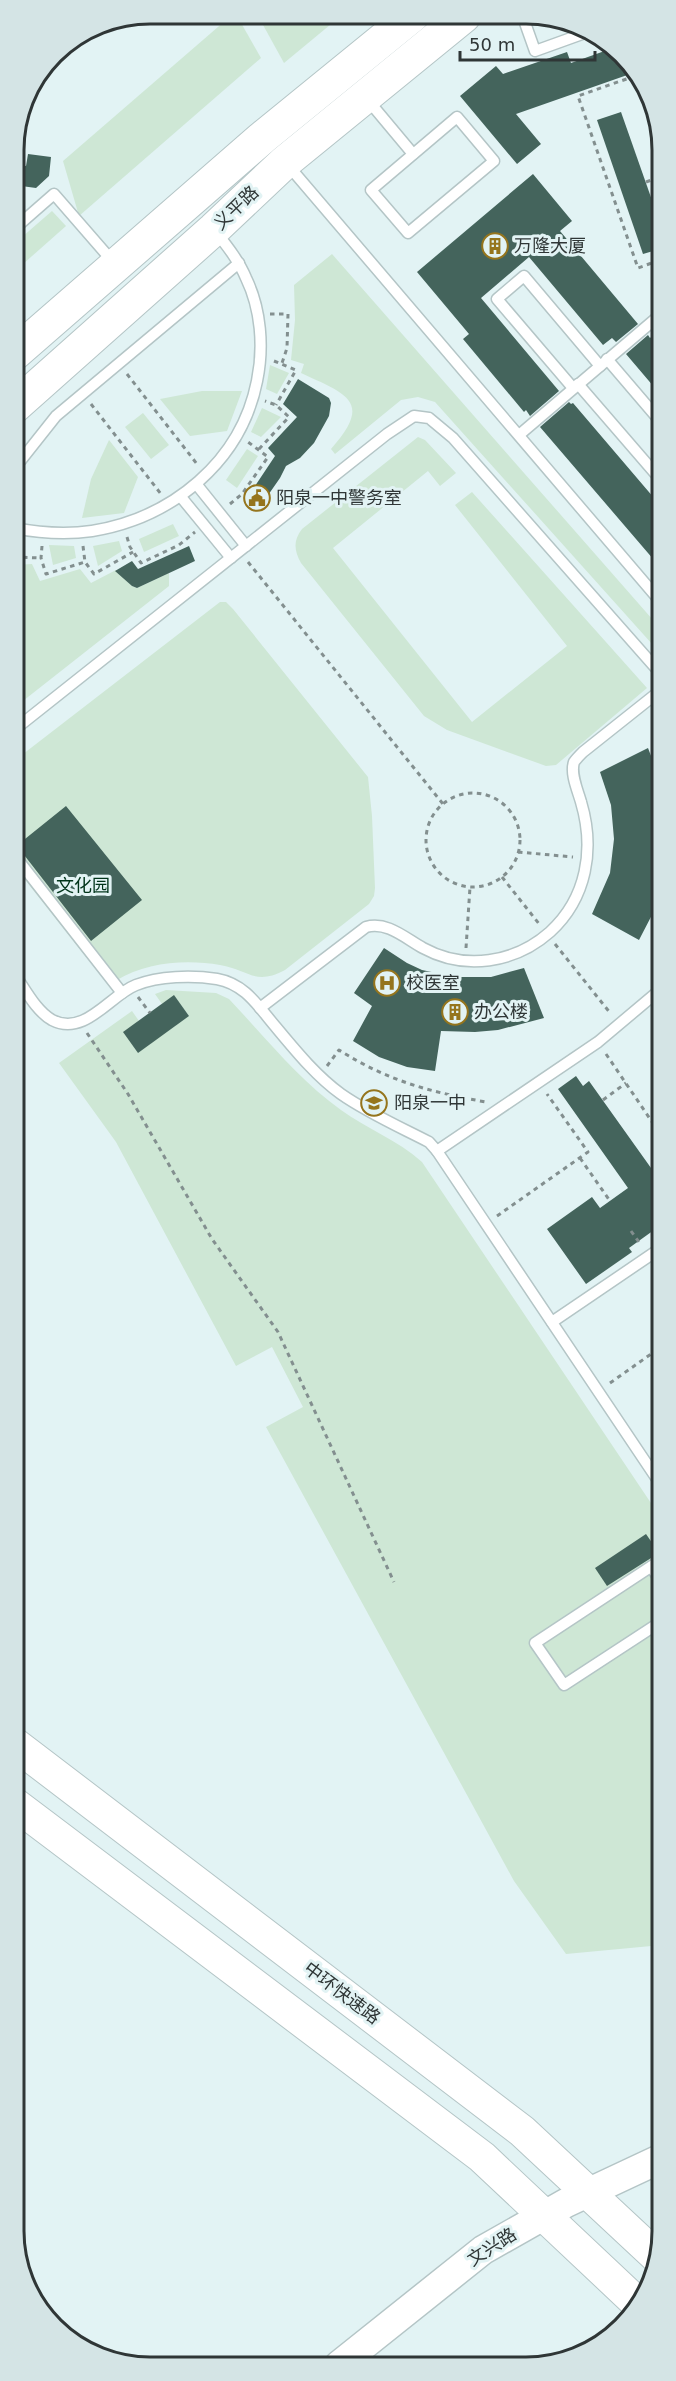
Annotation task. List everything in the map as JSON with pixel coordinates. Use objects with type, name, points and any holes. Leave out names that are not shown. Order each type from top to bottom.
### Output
[{"type":"highway","name":"义平路","points":[[24,345],[262,138],[402,24]]},
{"type":"highway","name":"义平路","points":[[24,398],[214,229],[285,162],[454,24]]},
{"type":"main road","name":"中环快速路","points":[[24,1752],[522,2131],[651,2251]]},
{"type":"main road","points":[[24,1811],[482,2157],[632,2299]]},
{"type":"main road","name":"文兴路","points":[[349,2357],[483,2250],[588,2192],[652,2163]]},
{"type":"lane","points":[[529,24],[535,51],[578,35]]},
{"type":"lane","points":[[365,96],[413,154]]},
{"type":"lane","points":[[458,117],[494,161],[408,233],[371,190],[413,154],[458,117]]},
{"type":"lane","points":[[285,162],[652,592]]},
{"type":"lane","points":[[24,220],[54,194],[116,265]]},
{"type":"lane","points":[[24,530],[42,533],[81,532],[112,527],[181,497],[206,475],[227,450],[254,396],[261,358],[254,297],[239,263],[214,229]]},
{"type":"lane","points":[[24,456],[56,416],[239,263]]},
{"type":"lane","points":[[652,412],[524,276],[497,299],[652,470]]},
{"type":"lane","points":[[519,435],[652,322]]},
{"type":"lane","points":[[24,722],[407,419],[414,416],[429,418],[453,438],[652,664]]},
{"type":"lane","points":[[196,485],[239,552]]},
{"type":"lane","points":[[181,497],[239,552]]},
{"type":"lane","points":[[260,1008],[366,927],[375,924],[387,927],[435,955],[465,962],[484,962],[506,958],[526,950],[548,934],[570,910],[585,875],[588,831],[574,774],[574,762],[583,752],[652,697]]},
{"type":"lane","points":[[24,867],[123,993]]},
{"type":"lane","points":[[24,987],[41,1011],[52,1020],[67,1023],[79,1022],[93,1015],[135,985],[146,982],[177,977],[201,977],[219,979],[243,989],[290,1045],[320,1075],[353,1102],[429,1142],[437,1151],[652,1472]]},
{"type":"lane","points":[[437,1151],[598,1042],[652,997]]},
{"type":"lane","points":[[552,1322],[652,1254]]},
{"type":"lane","points":[[651,1567],[535,1643],[564,1685],[652,1627]]},
{"type":"path","points":[[629,78],[578,96],[638,268],[652,263]]},
{"type":"path","points":[[646,182],[652,180]]},
{"type":"path","points":[[257,313],[288,314],[287,348],[282,363]]},
{"type":"path","points":[[261,358],[282,363],[296,370],[276,405]]},
{"type":"path","points":[[118,363],[206,475]]},
{"type":"path","points":[[83,393],[168,504]]},
{"type":"path","points":[[254,396],[276,405],[289,417],[259,449]]},
{"type":"path","points":[[81,532],[85,562],[94,574],[133,552]]},
{"type":"path","points":[[42,533],[41,558],[46,574],[85,562]]},
{"type":"path","points":[[239,552],[443,804]]},
{"type":"path","points":[[24,557],[41,558]]},
{"type":"path","points":[[474,793],[496,799],[513,815],[520,837],[518,852],[509,870],[502,877],[491,883],[470,887],[459,885],[440,874],[429,855],[426,844],[429,823],[443,804],[462,794],[474,793]]},
{"type":"path","points":[[518,852],[587,858]]},
{"type":"path","points":[[502,877],[620,1024]]},
{"type":"path","points":[[465,962],[470,887]]},
{"type":"path","points":[[79,1022],[128,1094],[212,1239],[275,1326],[393,1582]]},
{"type":"path","points":[[598,1042],[652,1122]]},
{"type":"path","points":[[320,1075],[339,1050],[367,1068],[405,1083],[434,1092],[505,1105]]},
{"type":"path","points":[[486,1224],[588,1152],[539,1082]]},
{"type":"path","points":[[603,1100],[626,1083]]},
{"type":"path","points":[[579,1158],[610,1201]]},
{"type":"path","points":[[598,1391],[652,1353]]},
{"type":"green space","points":[[221,24],[242,24],[261,58],[79,216],[63,161]]},
{"type":"green space","points":[[263,24],[331,24],[284,63]]},
{"type":"green space","points":[[52,211],[66,226],[24,263],[24,235]]},
{"type":"green space","points":[[332,254],[652,619],[652,644],[435,402],[418,397],[401,400],[335,454],[331,449],[351,420],[352,409],[349,401],[342,394],[301,373],[304,364],[291,360],[295,320],[294,285]]},
{"type":"green space","points":[[270,365],[289,373],[277,394],[266,389]]},
{"type":"green space","points":[[202,391],[242,391],[227,431],[190,436],[160,399]]},
{"type":"green space","points":[[262,408],[281,417],[261,437],[251,432]]},
{"type":"green space","points":[[143,413],[169,445],[151,459],[125,427]]},
{"type":"green space","points":[[418,437],[425,440],[456,473],[440,486],[428,471],[333,548],[472,722],[567,646],[455,505],[472,492],[647,688],[556,765],[546,766],[447,730],[424,716],[301,563],[296,550],[296,542],[302,529]]},
{"type":"green space","points":[[109,440],[138,477],[124,513],[82,518],[91,479]]},
{"type":"green space","points":[[247,449],[258,456],[237,488],[226,480]]},
{"type":"green space","points":[[173,524],[179,536],[144,552],[139,539]]},
{"type":"green space","points":[[119,541],[122,551],[98,566],[93,546]]},
{"type":"green space","points":[[49,545],[74,546],[76,558],[53,565]]},
{"type":"green space","points":[[24,564],[32,564],[40,581],[80,569],[91,583],[116,570],[137,588],[169,573],[169,586],[24,700]]},
{"type":"green space","points":[[220,602],[226,602],[368,777],[372,816],[374,896],[369,904],[285,970],[275,975],[259,977],[220,965],[181,962],[141,969],[117,980],[94,951],[86,957],[24,878],[24,753]]},
{"type":"green space","points":[[166,990],[216,993],[229,999],[282,1057],[325,1098],[351,1117],[403,1147],[422,1162],[652,1505],[652,1946],[566,1954],[514,1881],[266,1427],[303,1407],[272,1347],[236,1366],[116,1142],[59,1063],[132,1011],[139,1021],[189,1016],[174,996],[162,1004],[155,994]]},
{"type":"building","points":[[604,51],[627,75],[516,114],[541,144],[517,164],[460,96],[496,66],[503,74],[567,52],[571,63]]},
{"type":"building","points":[[621,112],[652,200],[652,251],[643,254],[597,120]]},
{"type":"building","points":[[28,154],[51,157],[49,176],[36,188],[24,186],[24,166],[26,166]]},
{"type":"building","points":[[533,174],[572,221],[560,231],[638,324],[616,342],[612,338],[603,345],[529,257],[481,298],[559,391],[530,416],[526,410],[524,412],[463,339],[469,334],[417,272]]},
{"type":"building","points":[[648,335],[650,338],[652,336],[652,385],[626,354]]},
{"type":"building","points":[[298,379],[329,398],[331,403],[329,416],[314,443],[300,458],[286,466],[257,511],[245,501],[275,456],[268,448],[297,417],[283,404]]},
{"type":"building","points":[[569,402],[573,403],[652,496],[652,558],[540,427]]},
{"type":"building","points":[[189,546],[195,561],[137,588],[115,571],[132,561],[138,569]]},
{"type":"building","points":[[648,748],[652,758],[652,915],[639,940],[592,914],[610,873],[614,839],[611,805],[600,772]]},
{"type":"building","name":"文化园","points":[[66,806],[142,900],[91,941],[24,855],[24,840]]},
{"type":"building","name":"办公楼","points":[[384,948],[422,970],[456,977],[491,977],[524,968],[544,1018],[498,1030],[441,1031],[435,1071],[407,1067],[379,1057],[353,1041],[372,1006],[354,993]]},
{"type":"building","points":[[174,995],[189,1016],[138,1053],[123,1032]]},
{"type":"building","points":[[576,1076],[583,1086],[589,1081],[652,1169],[652,1231],[629,1248],[632,1252],[586,1284],[547,1229],[592,1197],[600,1208],[628,1188],[558,1089]]},
{"type":"building","points":[[646,1534],[652,1543],[652,1557],[607,1586],[595,1568]]},
{"type":"place","name":"万隆大厦","points":[[495,246]]},
{"type":"place","name":"阳泉一中警务室","points":[[257,498]]},
{"type":"place","name":"校医室","points":[[387,983]]},
{"type":"place","name":"办公楼","points":[[455,1012]]},
{"type":"place","name":"阳泉一中","points":[[374,1103]]}]
